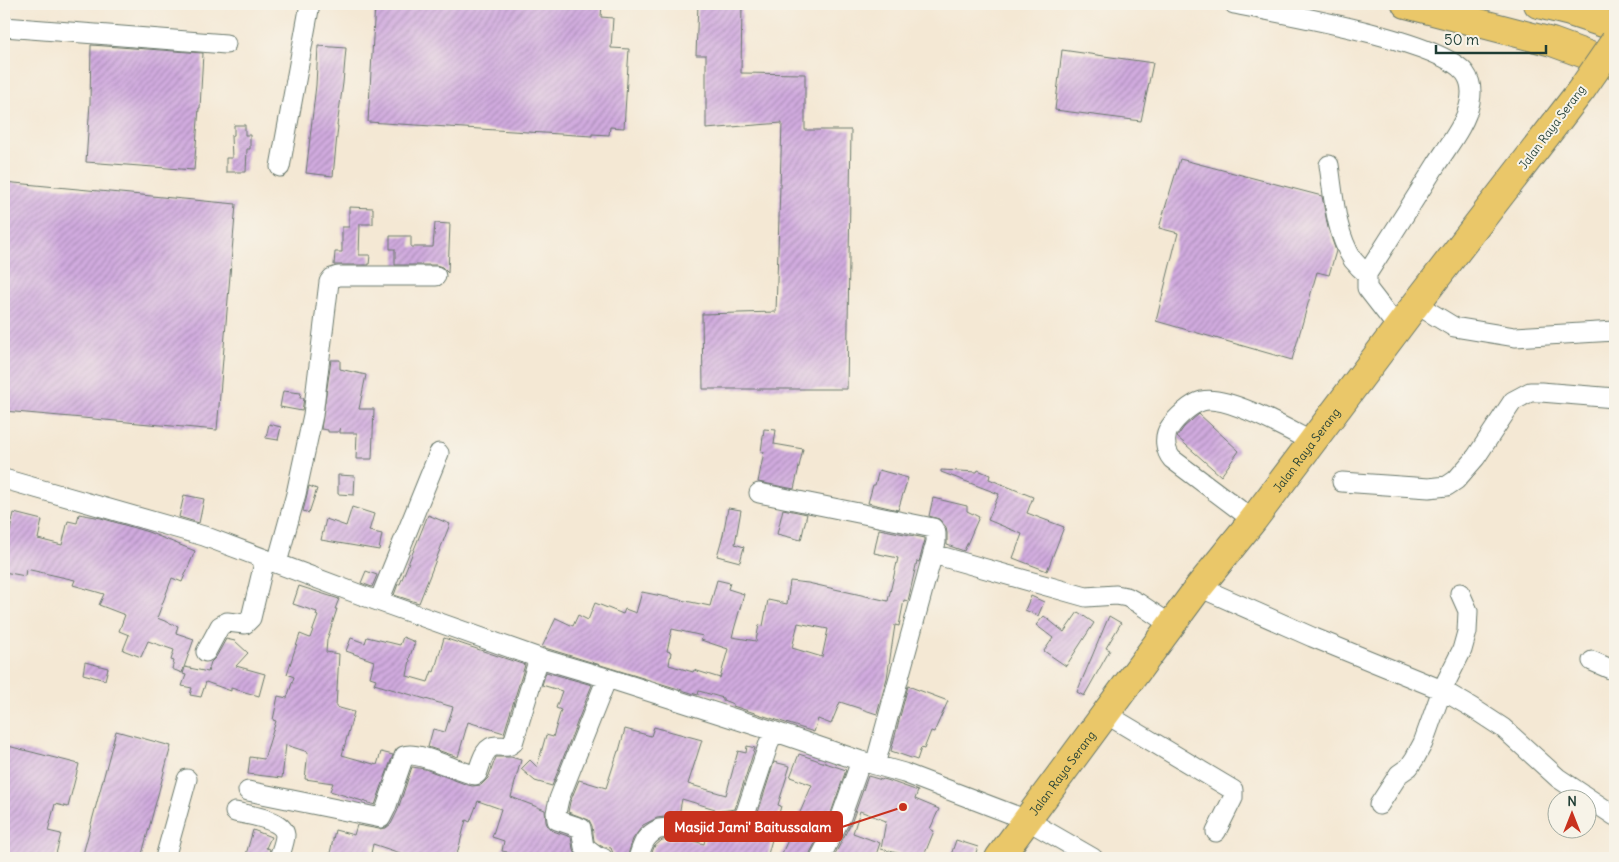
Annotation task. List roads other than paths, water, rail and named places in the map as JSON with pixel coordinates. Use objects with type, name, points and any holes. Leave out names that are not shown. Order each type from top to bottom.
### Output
[{"type":"highway","points":[[1406,4],[1552,42],[1615,65]]},
{"type":"highway","points":[[1538,4],[1615,27]]},
{"type":"highway","name":"Jalan Raya Serang","points":[[999,858],[1199,587],[1253,520],[1582,89],[1615,41]]},
{"type":"street","points":[[280,167],[310,4]]},
{"type":"street","points":[[1234,4],[1353,29],[1415,45],[1441,56],[1464,72],[1471,84],[1470,102],[1458,131],[1367,274],[1367,288],[1398,328]]},
{"type":"street","points":[[4,27],[226,44]]},
{"type":"street","points":[[1329,165],[1338,222],[1354,261],[1367,274]]},
{"type":"street","points":[[206,652],[220,626],[227,622],[245,624],[251,618],[296,494],[313,414],[329,282],[332,278],[338,276],[436,276]]},
{"type":"street","points":[[1416,304],[1454,327],[1515,337],[1615,331]]},
{"type":"street","points":[[1342,482],[1429,488],[1447,486],[1456,480],[1476,457],[1506,409],[1521,396],[1530,392],[1541,392],[1615,398]]},
{"type":"street","points":[[1253,520],[1167,454],[1166,441],[1169,428],[1191,406],[1202,401],[1212,400],[1249,411],[1312,442]]},
{"type":"street","points":[[380,601],[439,453]]},
{"type":"street","points":[[4,479],[204,536],[539,658],[919,778],[1027,820],[1093,858]]},
{"type":"street","points":[[759,493],[933,528],[936,533],[933,554],[868,763],[820,858]]},
{"type":"street","points":[[933,554],[1086,597],[1116,595],[1127,597],[1171,625]]},
{"type":"street","points":[[1199,587],[1312,638],[1442,690],[1504,728],[1558,778],[1615,816]]},
{"type":"street","points":[[1379,805],[1399,774],[1409,767],[1415,758],[1423,743],[1442,690],[1462,650],[1467,632],[1468,611],[1460,593]]},
{"type":"street","points":[[248,791],[381,818],[404,756],[409,754],[424,758],[472,775],[477,774],[485,753],[489,748],[495,745],[506,747],[513,743],[539,658]]},
{"type":"street","points":[[1592,661],[1615,671]]},
{"type":"street","points":[[603,858],[596,856],[584,847],[580,828],[557,820],[556,814],[559,799],[607,678]]},
{"type":"street","points":[[1106,714],[1233,790],[1233,798],[1216,832]]},
{"type":"street","points":[[638,858],[646,837],[659,829],[732,821],[740,819],[745,815],[773,731]]},
{"type":"street","points":[[165,858],[187,779]]},
{"type":"street","points":[[235,812],[275,822],[283,829],[285,836],[279,858]]},
{"type":"place","name":"Masjid Jami' Baitussalam","points":[[903,807]]}]
